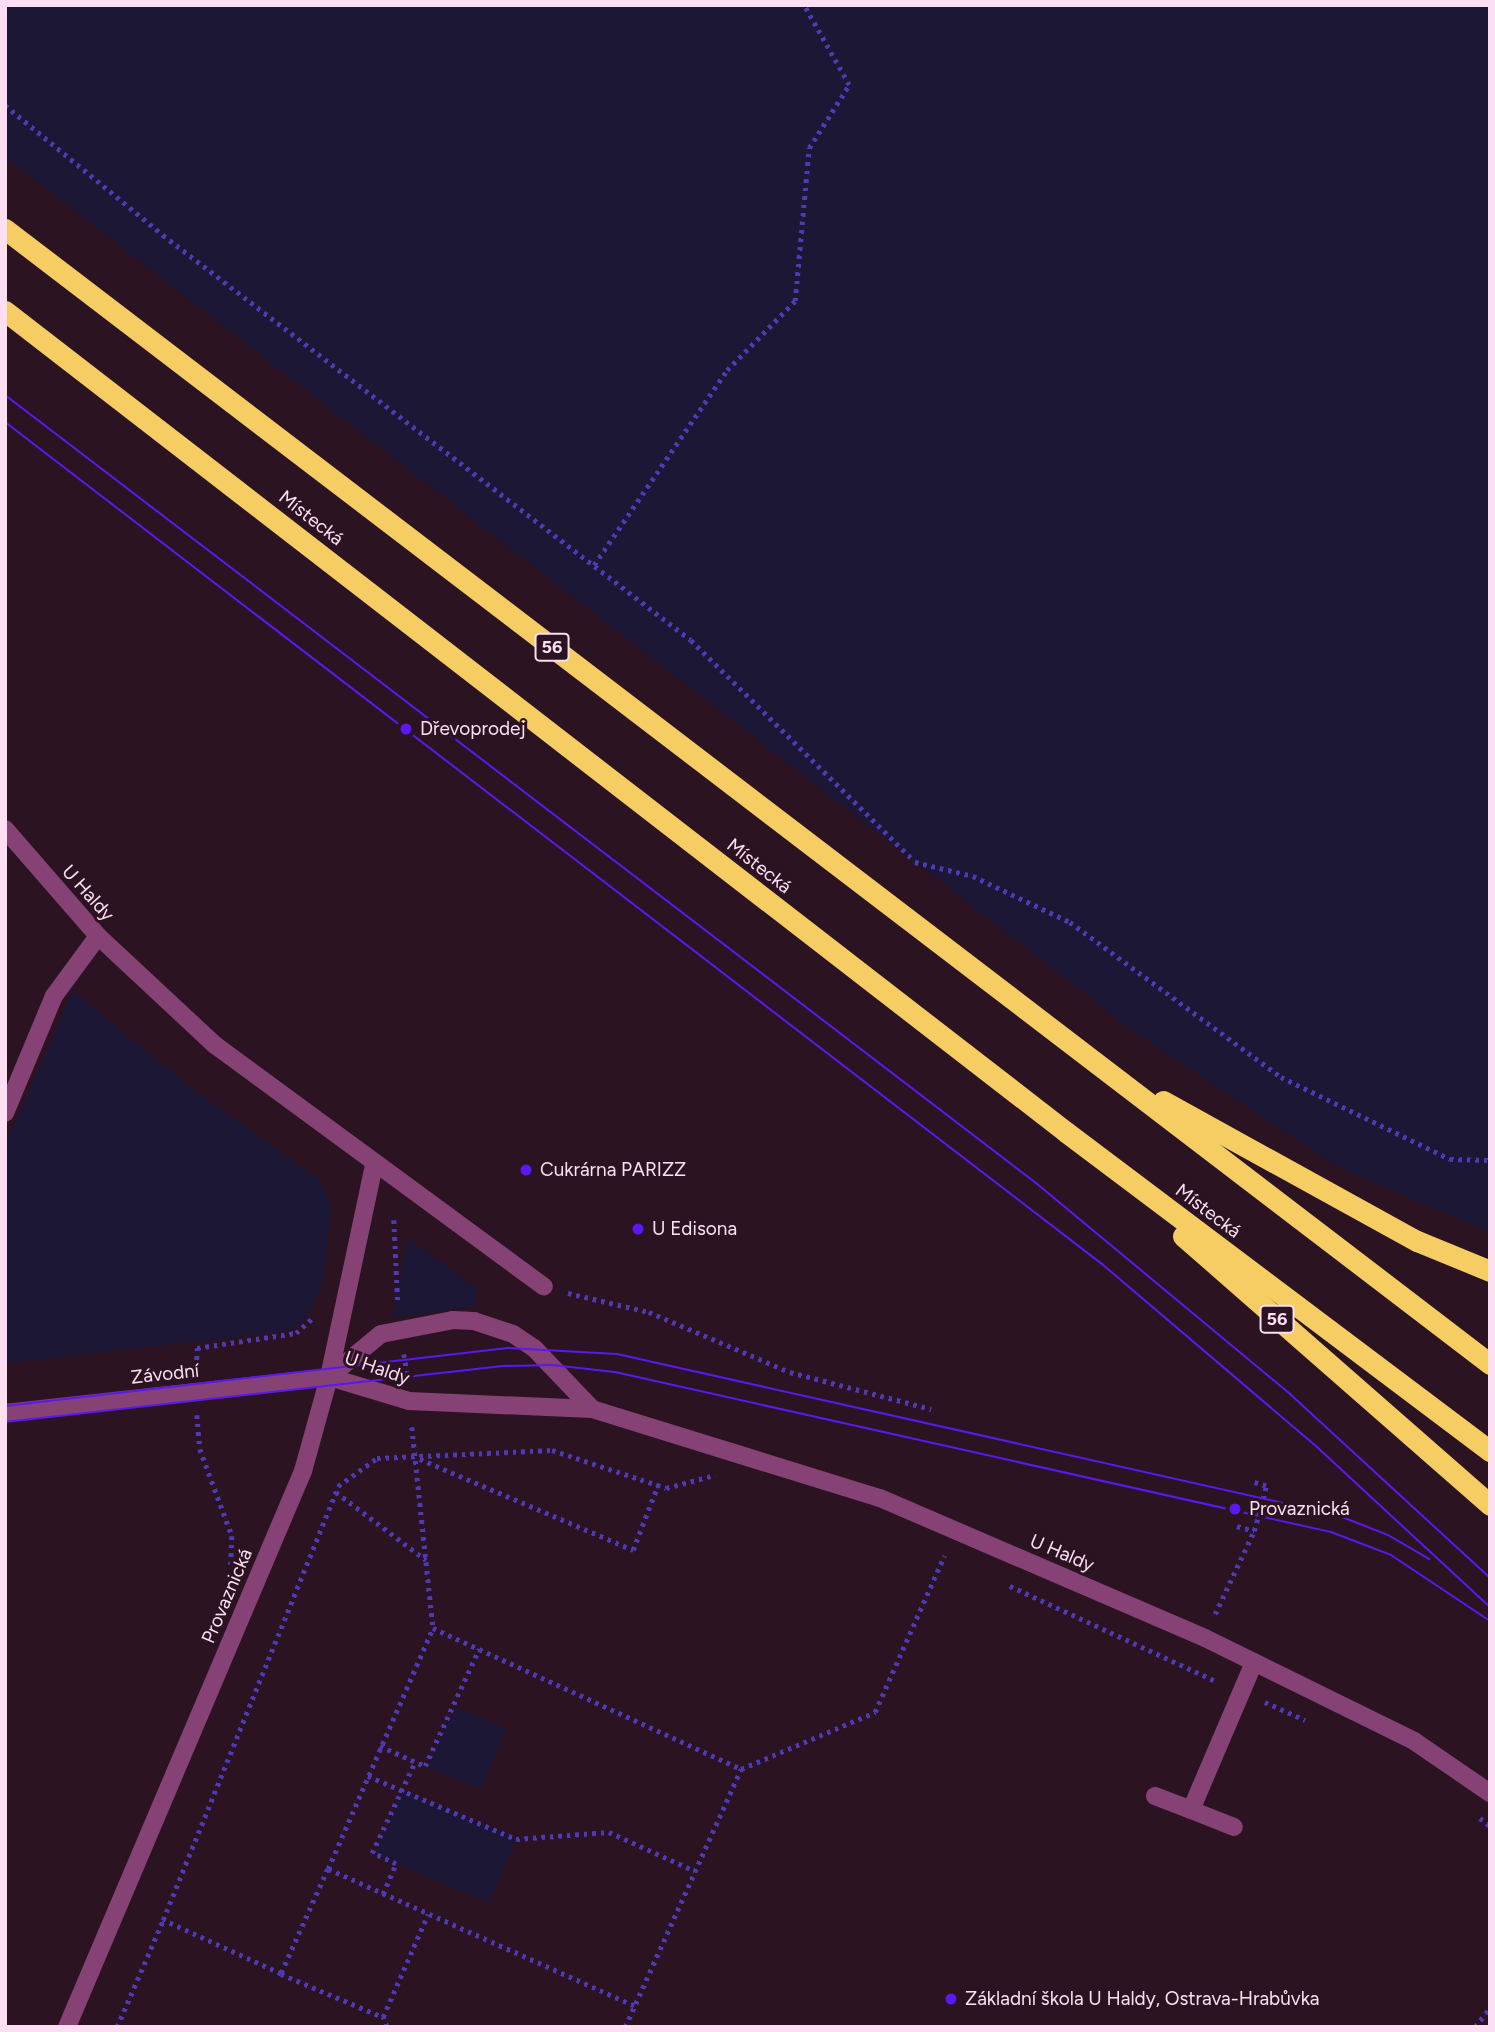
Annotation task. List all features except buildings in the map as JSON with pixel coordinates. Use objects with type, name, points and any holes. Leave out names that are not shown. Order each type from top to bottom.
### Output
[{"type":"highway","name":"56","points":[[5,229],[1490,1364]]},
{"type":"highway","name":"Místecká","points":[[5,311],[1066,1132],[1490,1451]]},
{"type":"highway","name":"56","points":[[1098,1066],[1417,1241],[1490,1271]]},
{"type":"highway","name":"56","points":[[1066,1132],[1490,1506]]},
{"type":"street","name":"U Haldy","points":[[5,829],[99,936],[215,1045],[374,1165],[544,1287]]},
{"type":"street","points":[[5,1113],[54,996],[99,936]]},
{"type":"street","name":"Provaznická","points":[[67,2027],[303,1471],[329,1377],[374,1165]]},
{"type":"street","name":"U Haldy","points":[[329,1377],[381,1334],[453,1320],[474,1321],[513,1334],[534,1348],[592,1409]]},
{"type":"street","name":"U Haldy","points":[[329,1377],[409,1401],[592,1409],[880,1497],[1254,1662],[1414,1741],[1490,1793]]},
{"type":"street","name":"Závodní","points":[[5,1413],[329,1377]]},
{"type":"street","points":[[1191,1810],[1254,1662]]},
{"type":"street","points":[[1155,1796],[1234,1827]]},
{"type":"path","points":[[594,565],[726,370],[795,301],[809,148],[849,85],[804,5]]},
{"type":"path","points":[[5,105],[163,235],[691,640],[915,862],[973,876],[1070,922],[1281,1077],[1450,1159],[1490,1160]]},
{"type":"path","points":[[544,1287],[649,1312],[790,1372],[931,1409]]},
{"type":"path","points":[[117,2027],[336,1492],[377,1458],[552,1450],[666,1488],[719,1474]]},
{"type":"path","points":[[416,1457],[633,1550],[658,1485]]},
{"type":"path","points":[[281,1974],[433,1628],[416,1457]]},
{"type":"path","points":[[1214,1618],[1254,1531],[1266,1486],[1250,1481]]},
{"type":"path","points":[[336,1492],[426,1560]]},
{"type":"path","points":[[1237,1526],[1254,1531]]},
{"type":"path","points":[[625,2027],[741,1769],[875,1712],[946,1557],[935,1552]]},
{"type":"path","points":[[433,1628],[741,1769]]},
{"type":"path","points":[[380,1746],[425,1766],[479,1649]]},
{"type":"path","points":[[383,1894],[396,1864],[372,1853],[415,1762]]},
{"type":"path","points":[[368,1776],[516,1839],[609,1832],[695,1871]]},
{"type":"path","points":[[328,1869],[635,2006]]},
{"type":"path","points":[[383,2017],[428,1914]]},
{"type":"path","points":[[163,1920],[383,2017],[387,2027]]},
{"type":"path","points":[[1475,2027],[1490,2008]]},
{"type":"shaded area","points":[[5,5],[1490,5],[1490,1232],[1338,1167],[1141,1037],[5,157]]},
{"type":"shaded area","points":[[73,991],[190,1087],[321,1181],[332,1210],[322,1284],[307,1318],[290,1331],[5,1363],[5,1145]]},
{"type":"shaded area","points":[[408,1238],[477,1289],[475,1306],[392,1318]]},
{"type":"shaded area","points":[[453,1706],[506,1729],[481,1789],[427,1767]]},
{"type":"shaded area","points":[[402,1790],[516,1838],[489,1903],[375,1854]]},
{"type":"tram line","points":[[5,395],[1036,1183],[1290,1394],[1490,1578]]},
{"type":"tram line","points":[[5,422],[1102,1264],[1317,1447],[1490,1607]]},
{"type":"tram line","points":[[5,1406],[508,1348],[617,1354],[1337,1515],[1388,1535],[1429,1559]]},
{"type":"tram line","points":[[5,1422],[503,1366],[552,1365],[615,1372],[1331,1532],[1391,1555],[1490,1621]]},
{"type":"place","name":"Dřevoprodej","points":[[406,729]]},
{"type":"place","name":"Cukrárna PARIZZ","points":[[526,1170]]},
{"type":"place","name":"U Edisona","points":[[638,1229]]},
{"type":"place","name":"Provaznická","points":[[1235,1509]]},
{"type":"place","name":"Základní škola U Haldy, Ostrava-Hrabůvka","points":[[951,1999]]}]
